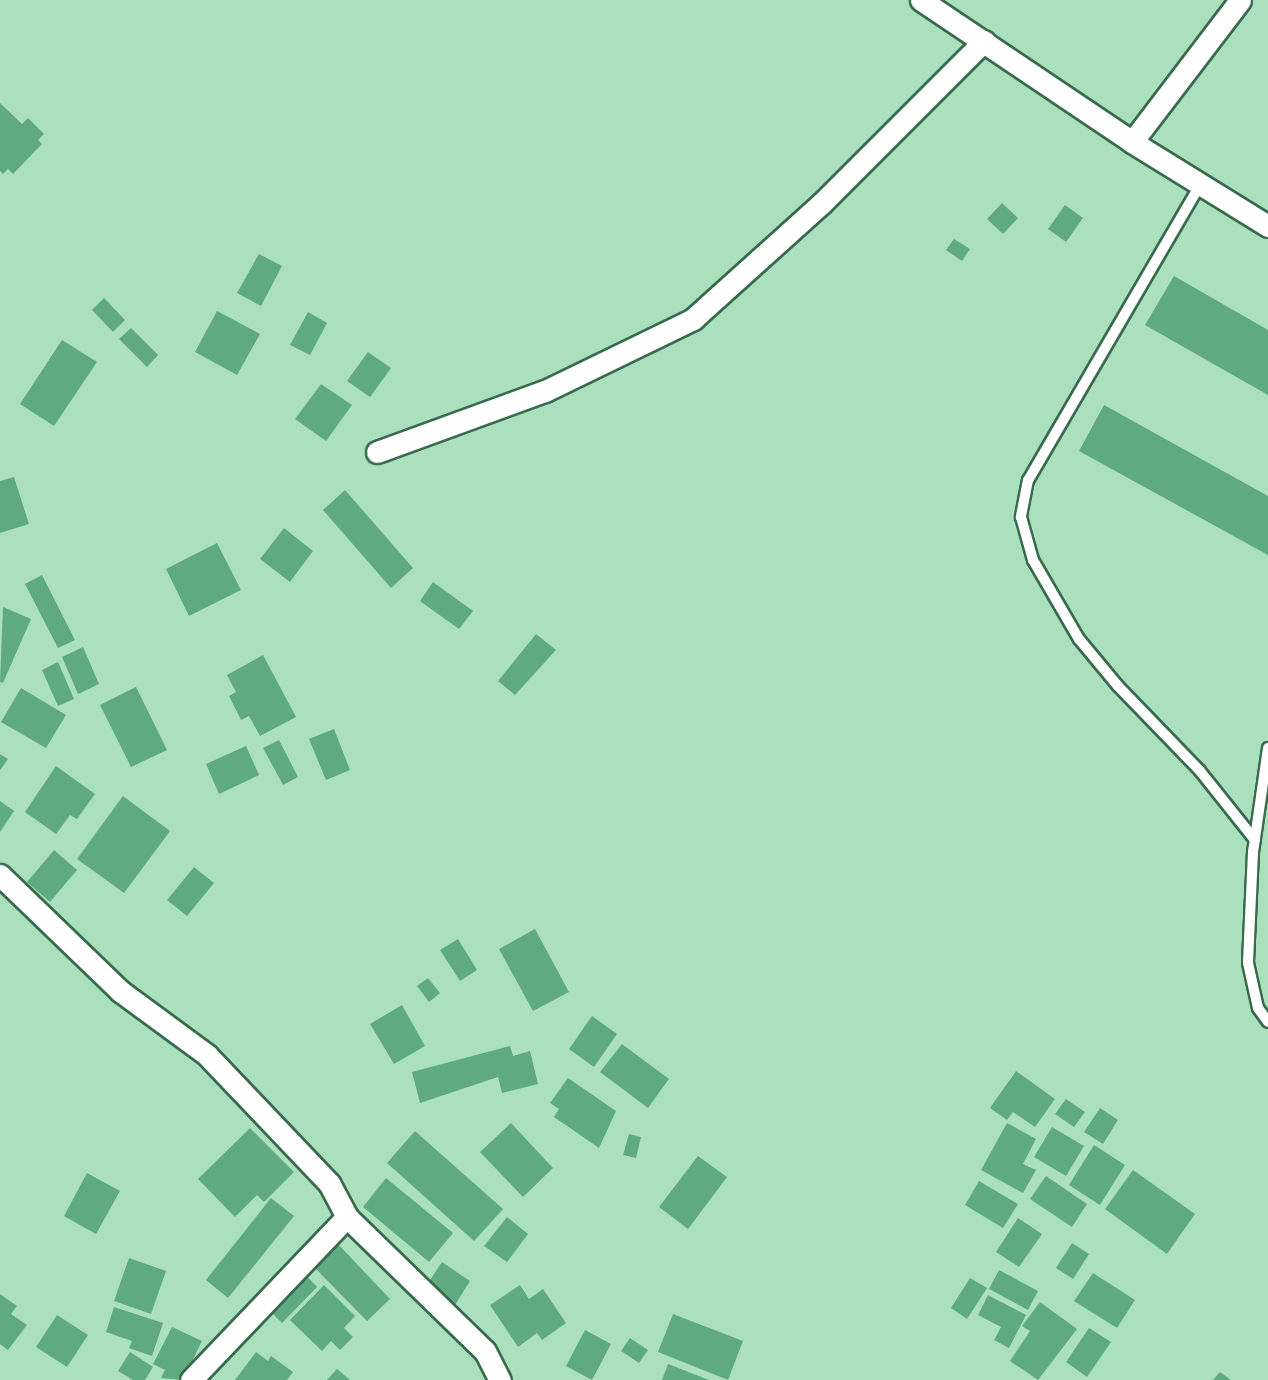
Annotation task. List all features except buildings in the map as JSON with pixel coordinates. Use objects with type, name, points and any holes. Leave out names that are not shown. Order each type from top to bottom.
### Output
[{"type":"street","points":[[920,0],[1132,142],[1268,226]]},
{"type":"street","points":[[1132,142],[1240,0]]},
{"type":"street","points":[[377,452],[545,391],[693,319],[822,203],[984,41]]},
{"type":"street","points":[[0,875],[120,991],[207,1055],[329,1183],[346,1217],[485,1351],[500,1380]]},
{"type":"street","points":[[191,1380],[346,1217]]},
{"type":"lane","points":[[1200,185],[1028,480],[1021,517],[1033,560],[1079,639],[1118,686],[1200,771],[1255,840]]},
{"type":"lane","points":[[1268,748],[1255,840],[1248,963],[1258,1008],[1268,1022]]}]
